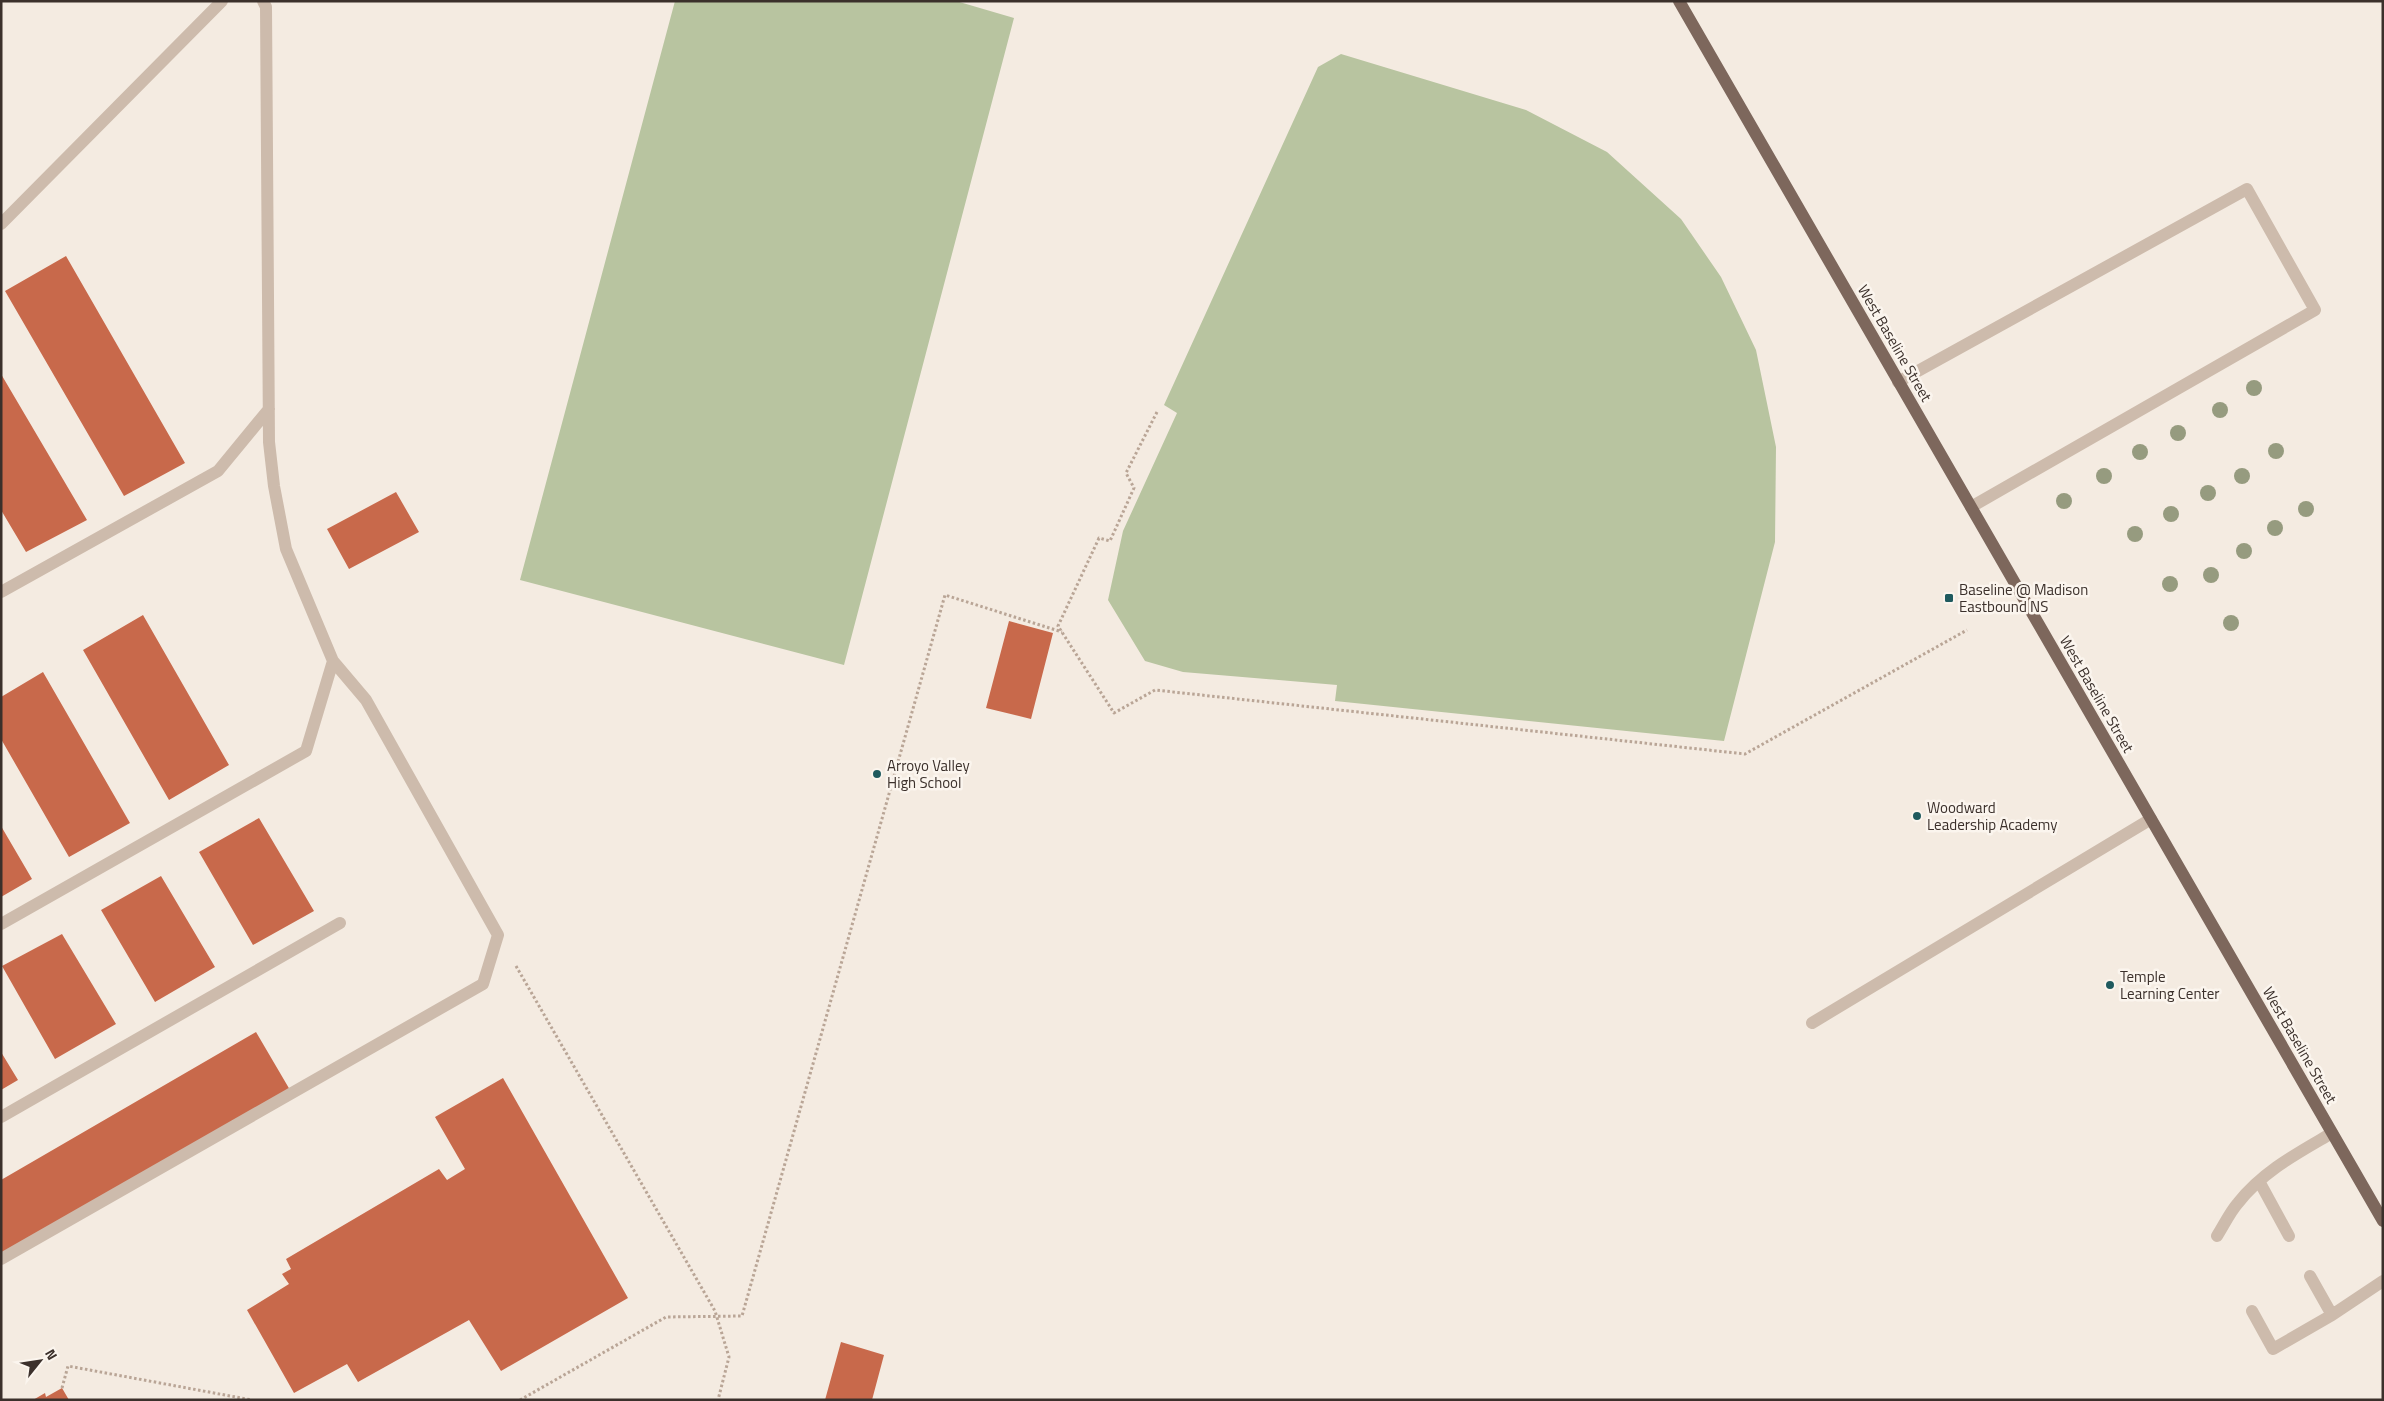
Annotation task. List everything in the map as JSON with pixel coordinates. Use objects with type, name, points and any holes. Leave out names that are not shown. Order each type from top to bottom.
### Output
[{"type":"main road","name":"West Baseline Street","points":[[1679,1],[2383,1221]]},
{"type":"lane","points":[[1,224],[222,1]]},
{"type":"lane","points":[[1,1259],[483,984],[498,936],[366,700],[333,661],[286,549],[274,486],[269,442],[266,7],[262,1]]},
{"type":"lane","points":[[1898,382],[2247,188],[2315,310],[1971,507]]},
{"type":"lane","points":[[1,592],[218,471],[269,409]]},
{"type":"lane","points":[[1,924],[306,751],[333,661]]},
{"type":"lane","points":[[1812,1023],[2151,819]]},
{"type":"lane","points":[[1,1117],[340,923]]},
{"type":"lane","points":[[2217,1236],[2237,1203],[2259,1181],[2279,1164],[2332,1133]]},
{"type":"lane","points":[[2259,1181],[2289,1236]]},
{"type":"lane","points":[[2310,1276],[2332,1315]]},
{"type":"lane","points":[[2252,1311],[2273,1349],[2332,1315],[2383,1281]]},
{"type":"path","points":[[1158,412],[1126,474],[1134,488],[1110,541],[1099,538],[1058,626],[1114,713],[1155,690],[1745,754],[1967,630]]},
{"type":"path","points":[[520,1400],[666,1317],[742,1316],[945,595],[1063,632]]},
{"type":"path","points":[[498,936],[717,1317],[730,1357],[718,1400]]},
{"type":"path","points":[[62,1388],[68,1366],[252,1400]]},
{"type":"green space","points":[[675,1],[956,1],[1014,18],[844,665],[520,580]]},
{"type":"green space","points":[[1341,54],[1526,110],[1607,152],[1681,219],[1721,277],[1756,350],[1776,447],[1775,542],[1724,741],[1335,701],[1337,685],[1183,672],[1145,661],[1108,600],[1123,531],[1177,413],[1164,405],[1318,67]]},
{"type":"building","points":[[66,256],[185,463],[124,496],[5,291]]},
{"type":"building","points":[[1,374],[87,520],[26,552],[1,510]]},
{"type":"building","points":[[396,492],[419,532],[349,569],[327,529]]},
{"type":"building","points":[[143,615],[229,765],[169,800],[83,650]]},
{"type":"building","points":[[1009,621],[1053,633],[1031,719],[986,708]]},
{"type":"building","points":[[43,672],[130,823],[69,857],[1,739],[1,697]]},
{"type":"building","points":[[259,818],[314,911],[253,945],[199,852]]},
{"type":"building","points":[[1,826],[32,879],[1,897]]},
{"type":"building","points":[[161,876],[215,967],[155,1002],[101,910]]},
{"type":"building","points":[[62,934],[116,1024],[55,1059],[2,966]]},
{"type":"building","points":[[256,1032],[290,1090],[1,1255],[1,1180]]},
{"type":"building","points":[[1,1052],[18,1080],[1,1090]]},
{"type":"building","points":[[503,1078],[628,1298],[501,1371],[469,1320],[358,1382],[347,1364],[294,1393],[247,1310],[289,1284],[282,1274],[291,1269],[286,1259],[439,1169],[447,1180],[465,1169],[435,1117]]},
{"type":"building","points":[[841,1342],[884,1355],[872,1400],[825,1400]]},
{"type":"building","points":[[62,1388],[69,1400],[33,1400],[45,1393],[46,1397]]},
{"type":"place","name":"Baseline @ Madison Eastbound NS","points":[[1949,598]]},
{"type":"place","name":"Arroyo Valley High School","points":[[877,774]]},
{"type":"place","name":"Woodward Leadership Academy","points":[[1917,816]]},
{"type":"place","name":"Temple Learning Center","points":[[2110,985]]}]
